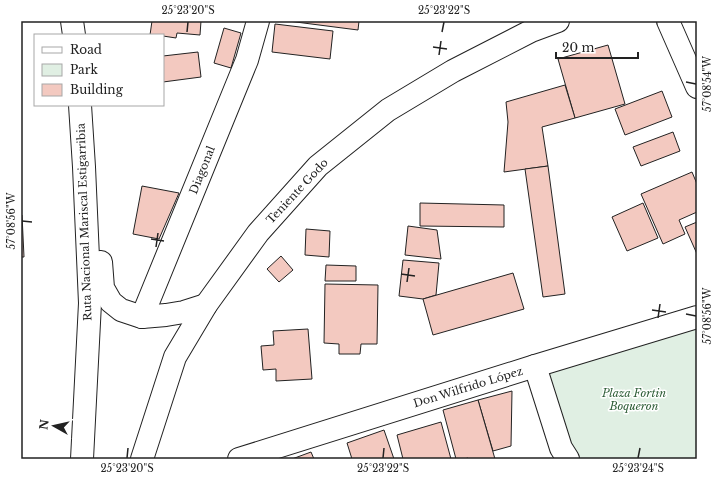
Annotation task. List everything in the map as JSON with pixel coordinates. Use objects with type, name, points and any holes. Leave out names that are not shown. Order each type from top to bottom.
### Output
[{"type":"main road","points":[[72,21],[74,34]]},
{"type":"main road","name":"Diagonal","points":[[142,317],[247,60],[258,21]]},
{"type":"main road","name":"Teniente Godo","points":[[142,459],[175,357],[206,305],[258,233],[318,166],[388,110],[446,74],[531,31],[558,21]]},
{"type":"main road","points":[[668,21],[697,87]]},
{"type":"main road","name":"Ruta Nacional Mariscal Estigarribia","points":[[80,106],[90,303],[82,459]]},
{"type":"main road","points":[[84,167],[96,206],[103,288],[111,302],[121,310],[142,317],[184,312],[206,305]]},
{"type":"main road","name":"Don Wilfrido López","points":[[239,459],[697,317]]},
{"type":"main road","points":[[535,366],[561,448],[568,459]]},
{"type":"green space","name":"Plaza Fortin Boqueron","points":[[697,317],[697,459],[568,459],[535,366]]},
{"type":"building","points":[[152,21],[201,21],[200,35],[177,33],[176,38],[164,36],[164,34],[150,34]]},
{"type":"building","points":[[288,21],[359,21],[358,30]]},
{"type":"building","points":[[275,24],[333,31],[330,59],[272,52]]},
{"type":"building","points":[[224,28],[241,33],[231,68],[214,63]]},
{"type":"building","points":[[608,45],[625,104],[575,118],[558,59]]},
{"type":"building","points":[[198,52],[201,77],[164,82],[164,56]]},
{"type":"building","points":[[565,85],[575,118],[542,127],[548,166],[504,172],[508,122],[506,102]]},
{"type":"building","points":[[662,91],[672,117],[625,135],[615,109]]},
{"type":"building","points":[[673,132],[680,151],[641,166],[633,147]]},
{"type":"building","points":[[548,166],[565,294],[543,297],[525,169]]},
{"type":"building","points":[[692,172],[697,184],[697,212],[679,220],[685,234],[663,244],[641,194]]},
{"type":"building","points":[[142,186],[179,193],[159,239],[133,234]]},
{"type":"building","points":[[420,203],[504,205],[504,227],[420,226]]},
{"type":"building","points":[[643,203],[658,238],[627,251],[612,217]]},
{"type":"building","points":[[22,215],[24,257],[21,257]]},
{"type":"building","points":[[697,222],[697,254],[685,227]]},
{"type":"building","points":[[408,226],[437,230],[441,259],[405,255]]},
{"type":"building","points":[[306,229],[330,231],[329,257],[305,255]]},
{"type":"building","points":[[281,256],[293,270],[279,282],[267,269]]},
{"type":"building","points":[[403,260],[439,263],[436,295],[423,299],[399,296]]},
{"type":"building","points":[[326,265],[356,266],[356,281],[325,281]]},
{"type":"building","points":[[513,273],[524,309],[433,335],[423,299]]},
{"type":"building","points":[[325,284],[378,285],[377,344],[361,344],[360,354],[339,354],[339,344],[324,343]]},
{"type":"building","points":[[308,329],[312,379],[276,381],[276,369],[263,370],[261,346],[274,345],[273,331]]},
{"type":"building","points":[[512,391],[511,446],[493,451],[478,400]]},
{"type":"building","points":[[478,400],[495,459],[456,459],[443,410]]},
{"type":"building","points":[[441,422],[451,459],[403,459],[397,435]]},
{"type":"building","points":[[384,430],[394,459],[352,459],[347,443]]},
{"type":"building","points":[[311,452],[314,459],[292,459]]}]
